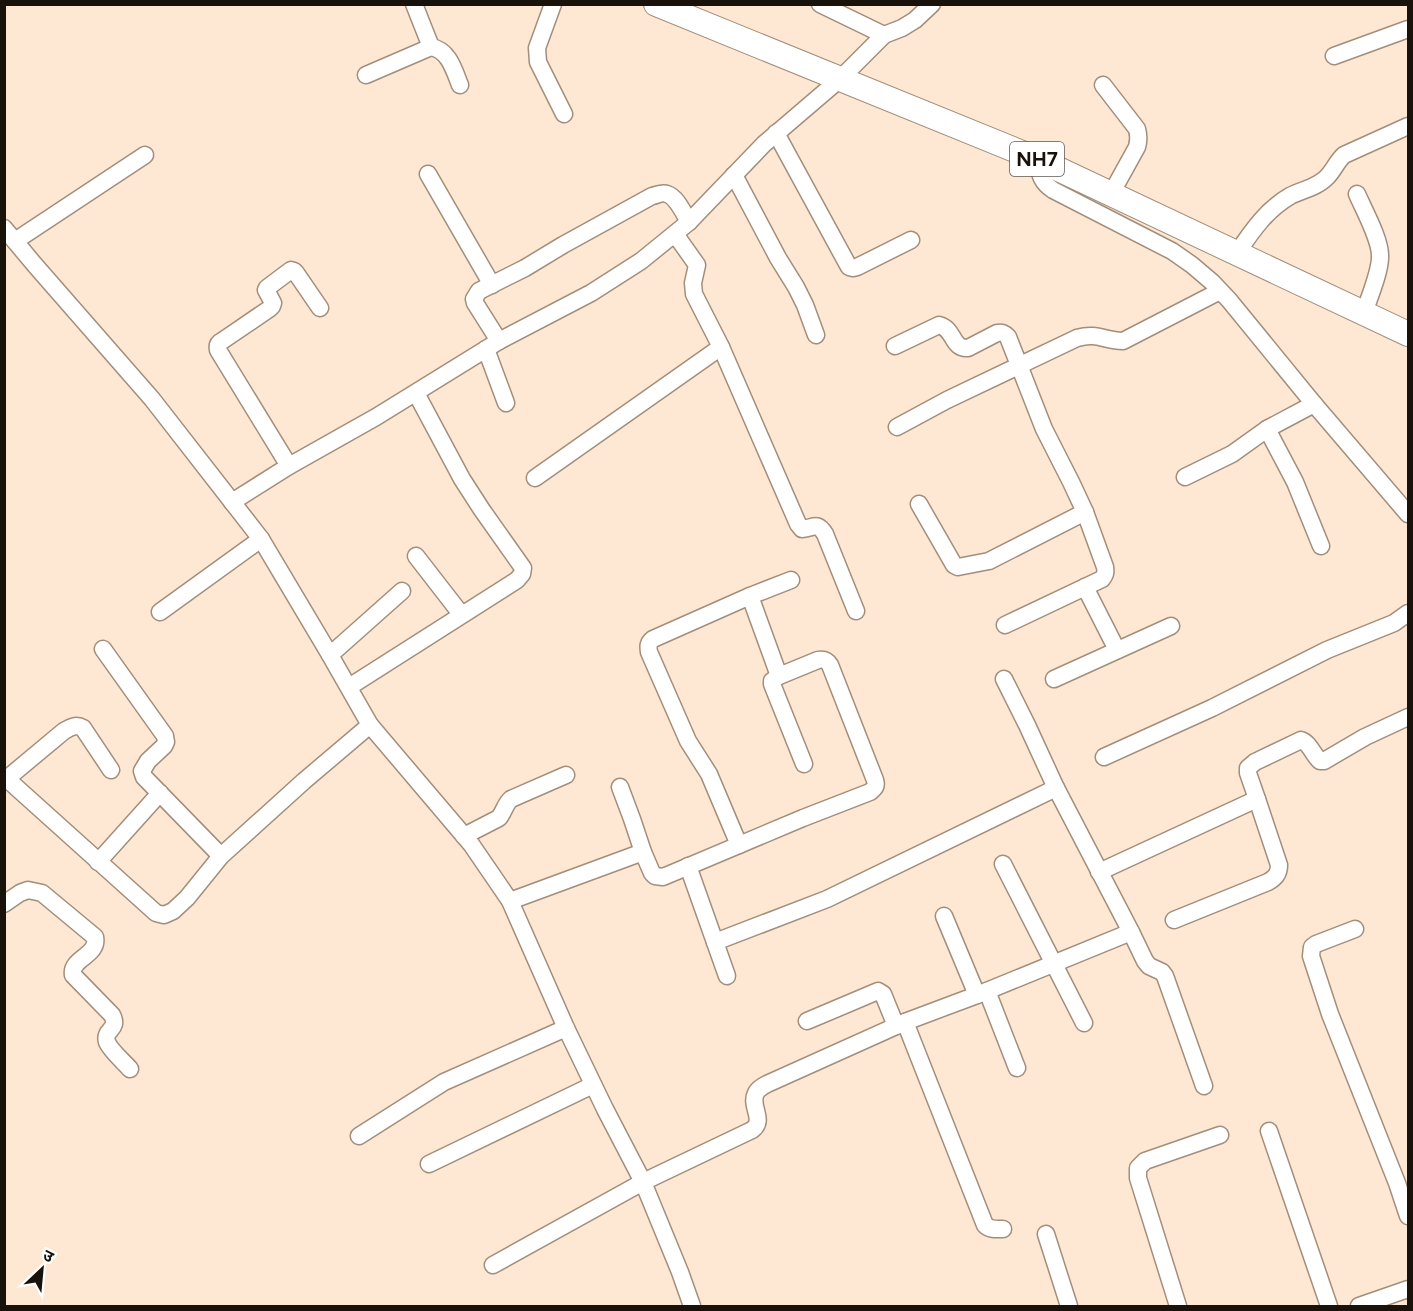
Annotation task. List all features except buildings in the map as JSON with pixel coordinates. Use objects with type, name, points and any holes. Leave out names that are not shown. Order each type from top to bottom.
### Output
[{"type":"highway","name":"NH7","points":[[656,4],[1037,159],[1408,334]]},
{"type":"street","points":[[414,4],[431,47]]},
{"type":"street","points":[[553,4],[537,48],[538,62],[564,114]]},
{"type":"street","points":[[820,4],[884,35]]},
{"type":"street","points":[[232,502],[493,345],[591,293],[641,261],[688,222],[776,133],[840,79],[884,35],[915,20],[932,4]]},
{"type":"street","points":[[1334,56],[1408,29]]},
{"type":"street","points":[[366,75],[431,47],[444,52],[460,85]]},
{"type":"street","points":[[1103,85],[1137,129],[1139,135],[1137,147],[1111,194]]},
{"type":"street","points":[[1237,253],[1254,227],[1270,211],[1291,196],[1326,178],[1337,161],[1344,155],[1408,126]]},
{"type":"street","points":[[776,133],[849,267],[856,267],[911,240]]},
{"type":"street","points":[[145,155],[10,234],[152,399],[261,539],[370,725],[464,836],[510,901],[566,1028],[643,1182],[692,1306]]},
{"type":"street","points":[[1037,159],[1041,178],[1046,185],[1172,251],[1192,265],[1220,291],[1408,514]]},
{"type":"street","points":[[428,174],[492,285]]},
{"type":"street","points":[[734,175],[796,287],[816,335]]},
{"type":"street","points":[[506,403],[493,345],[475,303],[474,298],[479,291],[525,268],[652,196],[668,194],[688,222]]},
{"type":"street","points":[[1357,194],[1378,243],[1380,254],[1379,266],[1364,313]]},
{"type":"street","points":[[675,234],[697,265],[693,283],[694,294],[721,347],[798,524],[802,529],[818,526],[821,528],[856,610]]},
{"type":"street","points":[[290,466],[217,347],[218,343],[272,306],[267,288],[291,270],[296,273],[320,308]]},
{"type":"street","points":[[897,427],[1077,338],[1095,335],[1115,341],[1124,341],[1220,291]]},
{"type":"street","points":[[895,346],[939,325],[948,329],[958,346],[964,349],[1001,332],[1008,337],[1044,429],[1085,512],[1106,572],[1102,579],[1005,626]]},
{"type":"street","points":[[535,478],[721,347]]},
{"type":"street","points":[[349,687],[517,580],[522,574],[523,568],[462,479],[416,393]]},
{"type":"street","points":[[1185,477],[1232,453],[1267,429],[1314,404]]},
{"type":"street","points":[[1267,429],[1295,483],[1321,546]]},
{"type":"street","points":[[919,504],[954,565],[958,567],[989,561],[1085,512]]},
{"type":"street","points":[[160,612],[261,539]]},
{"type":"street","points":[[416,556],[461,614]]},
{"type":"street","points":[[739,845],[709,774],[688,741],[648,652],[648,646],[653,639],[791,580]]},
{"type":"street","points":[[1085,587],[1117,650]]},
{"type":"street","points":[[330,655],[402,591]]},
{"type":"street","points":[[750,596],[778,676]]},
{"type":"street","points":[[1104,757],[1212,708],[1328,650],[1394,623],[1408,613]]},
{"type":"street","points":[[1054,679],[1171,626]]},
{"type":"street","points":[[103,649],[165,736],[164,746],[148,761],[142,771],[144,777],[221,856]]},
{"type":"street","points":[[620,787],[652,873],[663,877],[870,792],[876,784],[828,661],[823,659],[778,676],[772,681],[804,764]]},
{"type":"street","points":[[1004,679],[1056,788],[1145,961],[1166,976],[1204,1086]]},
{"type":"street","points":[[1174,920],[1268,882],[1277,875],[1279,865],[1248,768],[1255,762],[1301,740],[1320,761],[1324,761],[1365,737],[1408,717]]},
{"type":"street","points":[[111,770],[84,728],[79,725],[64,731],[6,780],[156,913],[164,915],[173,911],[187,898],[221,856],[370,725]]},
{"type":"street","points":[[464,836],[499,818],[511,799],[566,775]]},
{"type":"street","points":[[715,942],[827,899],[1056,788]]},
{"type":"street","points":[[98,862],[160,793]]},
{"type":"street","points":[[1100,872],[1257,800]]},
{"type":"street","points":[[510,901],[643,852]]},
{"type":"street","points":[[1003,864],[1083,1023]]},
{"type":"street","points":[[688,866],[727,976]]},
{"type":"street","points":[[4,904],[21,892],[28,890],[42,893],[95,937],[96,943],[93,950],[75,965],[72,971],[115,1020],[115,1025],[106,1040],[130,1069]]},
{"type":"street","points":[[944,916],[1017,1068]]},
{"type":"street","points":[[1355,929],[1316,944],[1312,948],[1311,956],[1330,1014],[1408,1216]]},
{"type":"street","points":[[493,1265],[643,1182],[756,1127],[758,1122],[754,1099],[767,1084],[900,1024],[1131,932]]},
{"type":"street","points":[[807,1021],[878,991],[883,994],[900,1024],[985,1225],[988,1228],[1003,1229]]},
{"type":"street","points":[[359,1136],[444,1082],[566,1028]]},
{"type":"street","points":[[429,1164],[593,1085]]},
{"type":"street","points":[[1269,1131],[1329,1306]]},
{"type":"street","points":[[1178,1306],[1138,1178],[1138,1168],[1145,1161],[1220,1135]]},
{"type":"street","points":[[1046,1234],[1069,1306]]},
{"type":"street","points":[[1359,1306],[1400,1297]]}]
